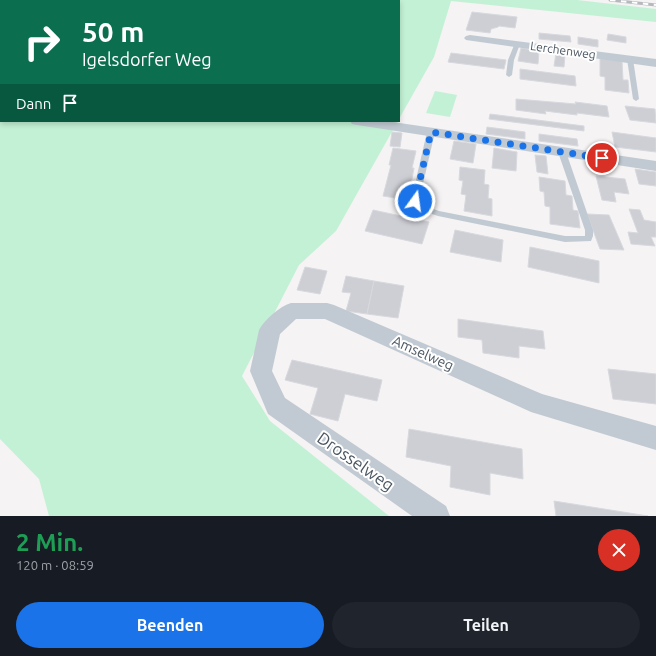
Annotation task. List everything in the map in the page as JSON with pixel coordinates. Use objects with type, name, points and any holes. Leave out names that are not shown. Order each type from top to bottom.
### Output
[{"type":"street","name":"Lerchenweg","points":[[470,38],[656,63]]},
{"type":"street","points":[[364,122],[656,166]]},
{"type":"street","name":"Amselweg","points":[[276,406],[261,371],[270,330],[291,310],[327,311],[539,404],[656,438]]},
{"type":"street","name":"Drosselweg","points":[[276,406],[436,516]]},
{"type":"lane","points":[[509,75],[511,60],[517,44]]},
{"type":"lane","points":[[630,59],[636,99]]},
{"type":"lane","points":[[431,132],[415,201],[418,206],[438,214],[565,239],[588,239],[589,230],[562,152]]},
{"type":"green space","points":[[400,0],[577,0],[656,9],[656,22],[451,1],[434,57],[400,117]]},
{"type":"green space","points":[[435,91],[457,95],[450,117],[426,113]]},
{"type":"green space","points":[[0,122],[397,122],[336,231],[299,265],[242,376],[270,421],[389,516],[49,516],[39,479],[0,439]]},
{"type":"building","points":[[472,12],[517,17],[515,28],[499,26],[491,29],[490,33],[466,30]]},
{"type":"building","points":[[539,33],[570,36],[571,42],[539,39]]},
{"type":"building","points":[[608,34],[626,37],[626,43],[607,40]]},
{"type":"building","points":[[578,37],[598,40],[598,47],[578,44]]},
{"type":"building","points":[[521,48],[539,51],[538,64],[518,61]]},
{"type":"building","points":[[451,53],[506,60],[504,69],[448,62]]},
{"type":"building","points":[[556,53],[565,54],[564,67],[554,66]]},
{"type":"building","points":[[600,58],[622,61],[623,80],[628,80],[629,93],[605,90],[605,77],[600,76]]},
{"type":"building","points":[[520,69],[575,76],[576,86],[520,79]]},
{"type":"building","points":[[516,99],[576,104],[575,102],[607,106],[609,117],[545,111],[546,114],[516,110]]},
{"type":"building","points":[[625,106],[655,109],[656,123],[630,120]]},
{"type":"building","points":[[490,114],[584,126],[584,131],[489,119]]},
{"type":"building","points":[[487,127],[525,132],[525,139],[486,134]]},
{"type":"building","points":[[392,132],[402,133],[400,147],[390,146]]},
{"type":"building","points":[[612,132],[656,138],[656,152],[615,147]]},
{"type":"building","points":[[539,134],[577,139],[578,146],[539,141]]},
{"type":"building","points":[[454,141],[476,144],[473,163],[450,159]]},
{"type":"building","points":[[393,148],[416,151],[412,168],[414,168],[408,200],[383,196],[391,165],[389,165]]},
{"type":"building","points":[[494,148],[517,152],[516,171],[492,168]]},
{"type":"building","points":[[535,155],[546,156],[548,174],[537,172]]},
{"type":"building","points":[[460,167],[485,170],[484,184],[489,185],[488,198],[492,199],[492,216],[464,211],[466,195],[461,194],[463,181],[459,180]]},
{"type":"building","points":[[635,169],[656,172],[656,186],[639,184]]},
{"type":"building","points":[[596,176],[625,179],[629,194],[614,192],[616,202],[602,200]]},
{"type":"building","points":[[539,177],[565,181],[566,195],[572,196],[573,210],[578,211],[580,228],[550,224],[550,207],[545,206],[544,192],[540,191]]},
{"type":"building","points":[[629,209],[640,210],[644,220],[656,222],[656,237],[651,237],[655,246],[631,244],[628,232],[638,233]]},
{"type":"building","points":[[373,210],[429,222],[422,244],[365,231]]},
{"type":"building","points":[[587,214],[609,215],[624,250],[600,249]]},
{"type":"building","points":[[455,230],[503,240],[501,262],[450,252]]},
{"type":"building","points":[[530,247],[599,261],[599,283],[528,267]]},
{"type":"building","points":[[305,267],[327,271],[320,294],[297,290]]},
{"type":"building","points":[[346,276],[374,281],[367,314],[346,311],[351,293],[342,292]]},
{"type":"building","points":[[374,281],[404,286],[398,318],[367,314]]},
{"type":"building","points":[[458,319],[543,331],[545,349],[519,346],[519,358],[483,353],[482,340],[458,337]]},
{"type":"building","points":[[292,360],[382,380],[377,401],[345,394],[338,421],[310,414],[318,388],[285,380]]},
{"type":"building","points":[[608,369],[656,374],[656,404],[613,399]]},
{"type":"building","points":[[409,429],[522,449],[523,479],[490,473],[490,495],[450,487],[451,466],[406,457]]},
{"type":"building","points":[[554,501],[648,516],[556,516]]},
{"type":"railway","points":[[610,0],[656,5]]},
{"type":"route","points":[[415,201],[431,132],[602,158]]}]
